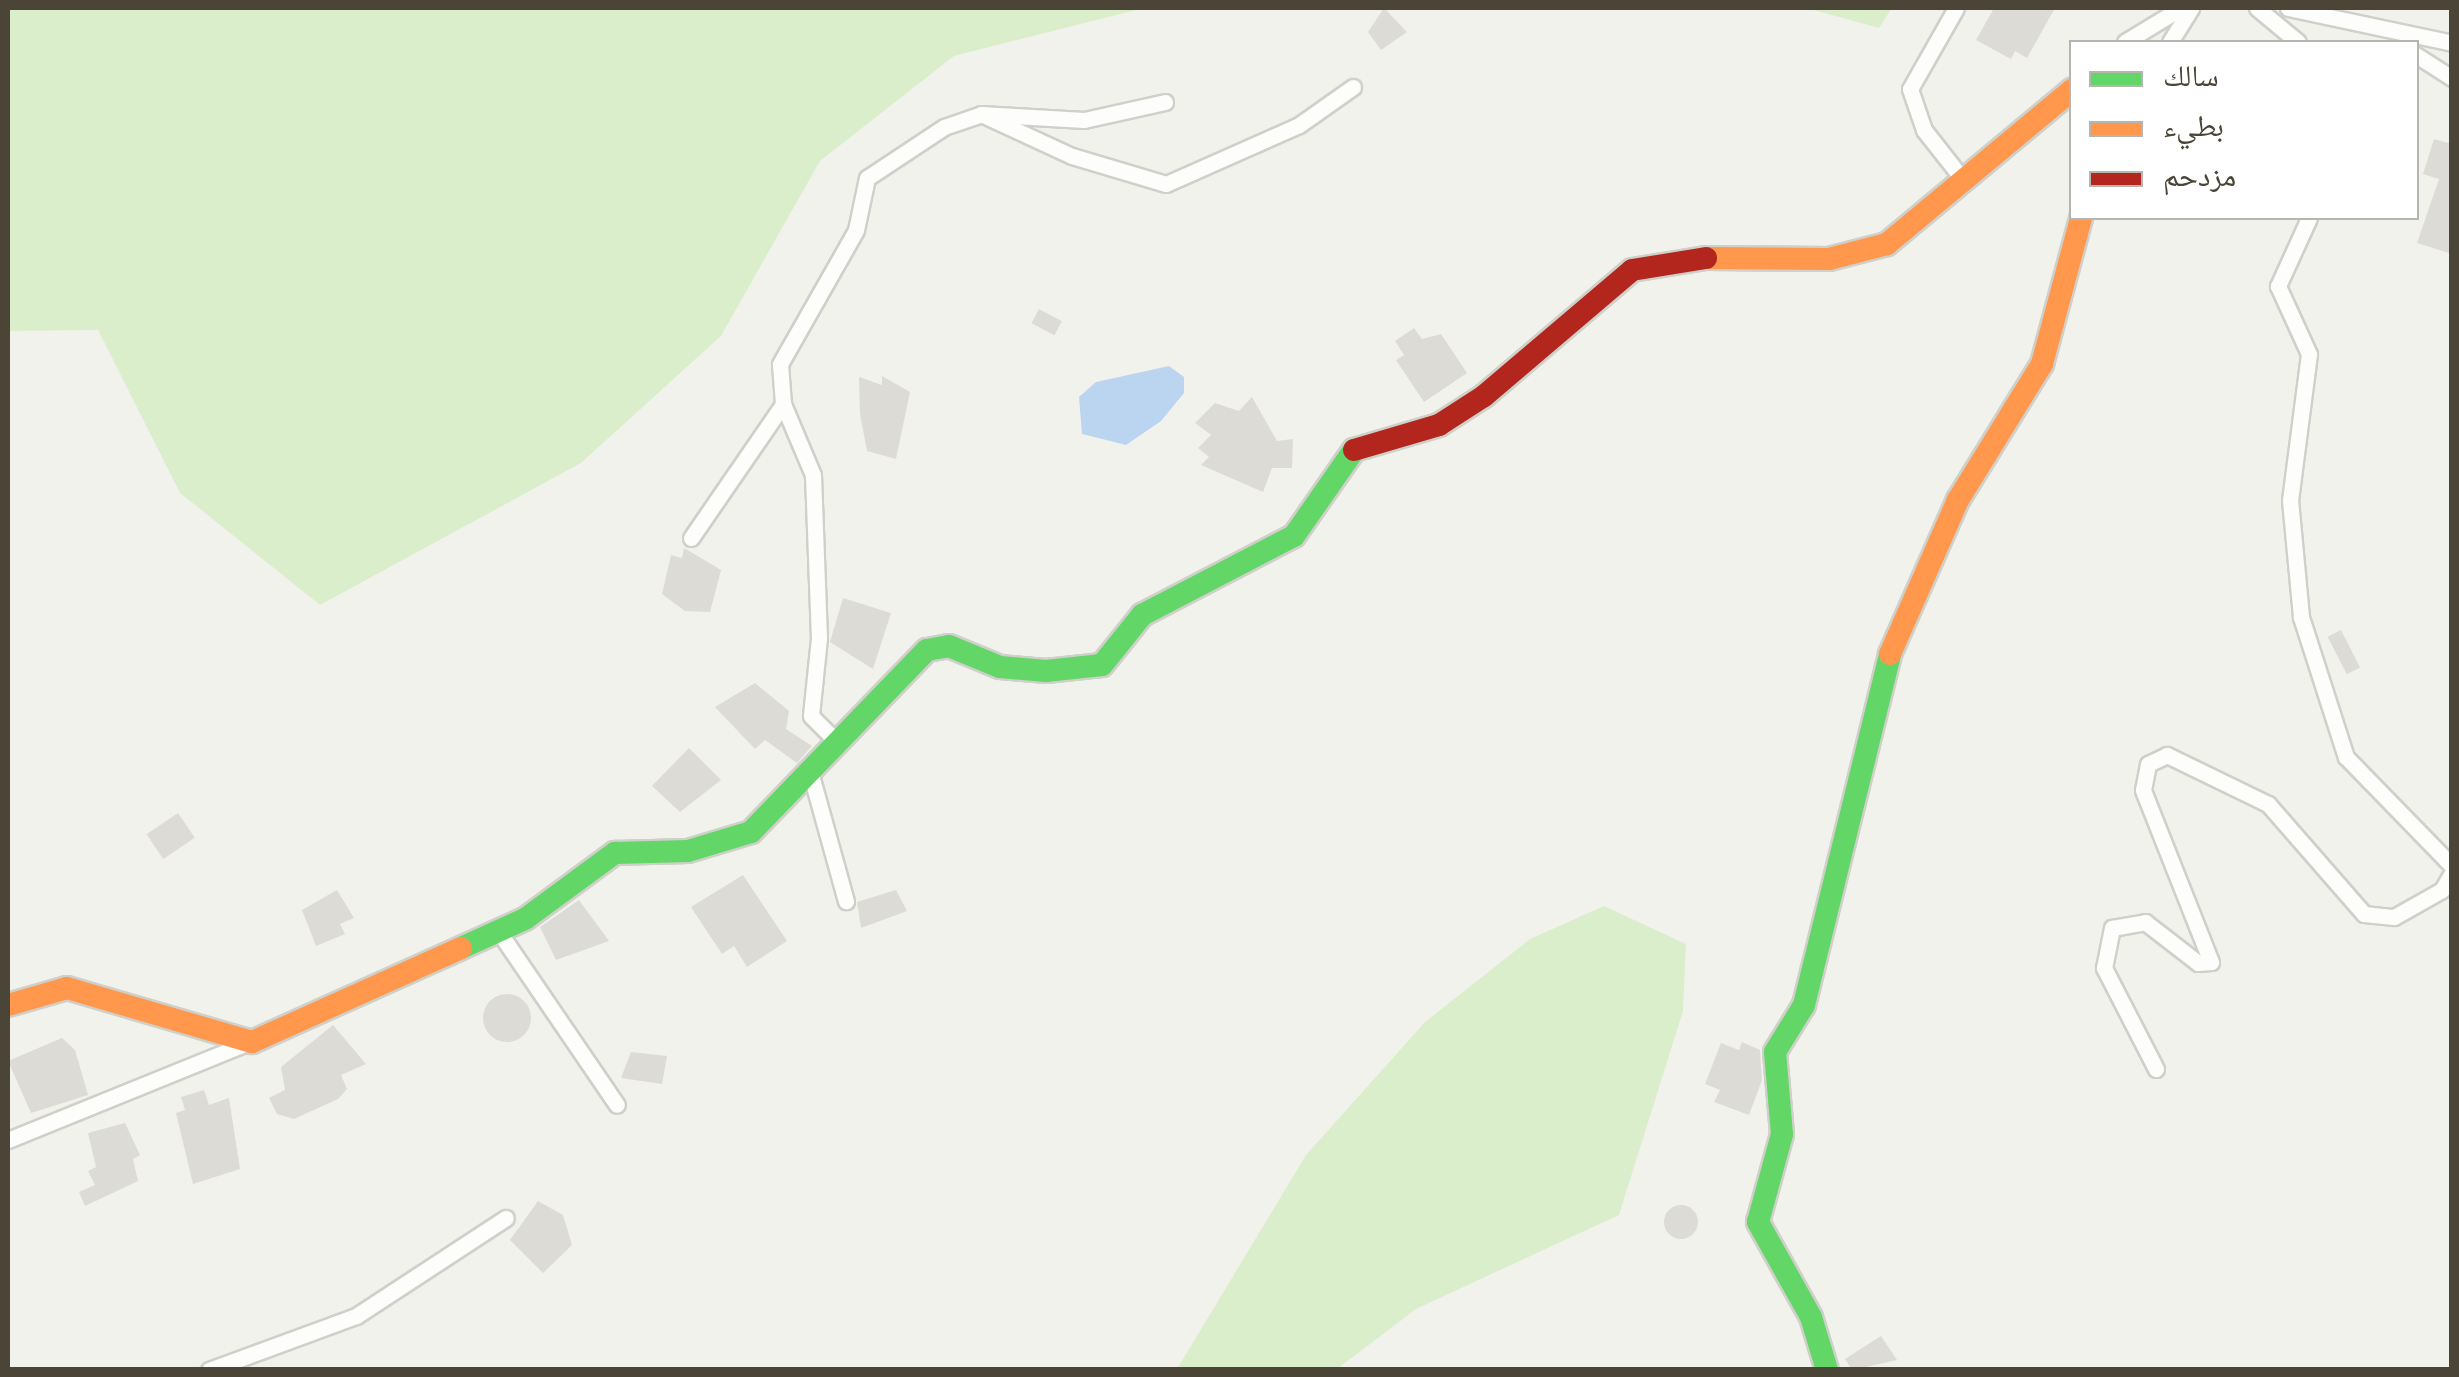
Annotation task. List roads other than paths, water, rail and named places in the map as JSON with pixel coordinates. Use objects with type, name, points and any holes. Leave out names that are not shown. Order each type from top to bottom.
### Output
[{"type":"street","points":[[1956,8],[1910,89],[1924,130],[1962,177]]},
{"type":"street","points":[[2128,40],[2181,8]]},
{"type":"street","points":[[2171,40],[2191,8]]},
{"type":"street","points":[[2257,8],[2296,40]]},
{"type":"street","points":[[2288,8],[2394,38]]},
{"type":"street","points":[[2419,40],[2452,43]]},
{"type":"street","points":[[2419,57],[2452,78]]},
{"type":"street","points":[[981,114],[1072,156],[1166,184],[1299,125],[1353,88]]},
{"type":"street","points":[[8,1140],[252,1042],[498,932],[615,852],[688,851],[751,832],[811,775],[928,650],[949,646],[1031,670],[1102,665],[1142,615],[1294,536],[1360,442],[1439,425],[1632,270],[1668,258],[1770,262],[1864,252],[1917,223],[1962,177],[2069,92]]},
{"type":"street","points":[[838,744],[812,716],[819,638],[813,475],[783,404],[780,364],[856,230],[867,178],[981,114],[1084,120],[1166,102]]},
{"type":"street","points":[[1827,1370],[1811,1317],[1758,1222],[1782,1134],[1775,1052],[1804,1005],[1874,692],[1958,500],[2042,364],[2080,220]]},
{"type":"street","points":[[2156,1069],[2104,968],[2112,928],[2144,922],[2198,963],[2211,962],[2143,790],[2148,764],[2167,755],[2268,804],[2364,914],[2394,918],[2442,890],[2452,869],[2346,756],[2300,618],[2292,431],[2308,354],[2278,286],[2309,220]]},
{"type":"street","points":[[691,538],[783,404]]},
{"type":"street","points":[[811,775],[846,901]]},
{"type":"street","points":[[498,932],[550,1020],[617,1105]]},
{"type":"street","points":[[8,1005],[67,988],[252,1042]]},
{"type":"street","points":[[209,1370],[356,1316],[506,1218]]},
{"type":"water","points":[[1169,366],[1184,377],[1184,393],[1161,421],[1126,445],[1082,434],[1079,397],[1096,382]]}]
